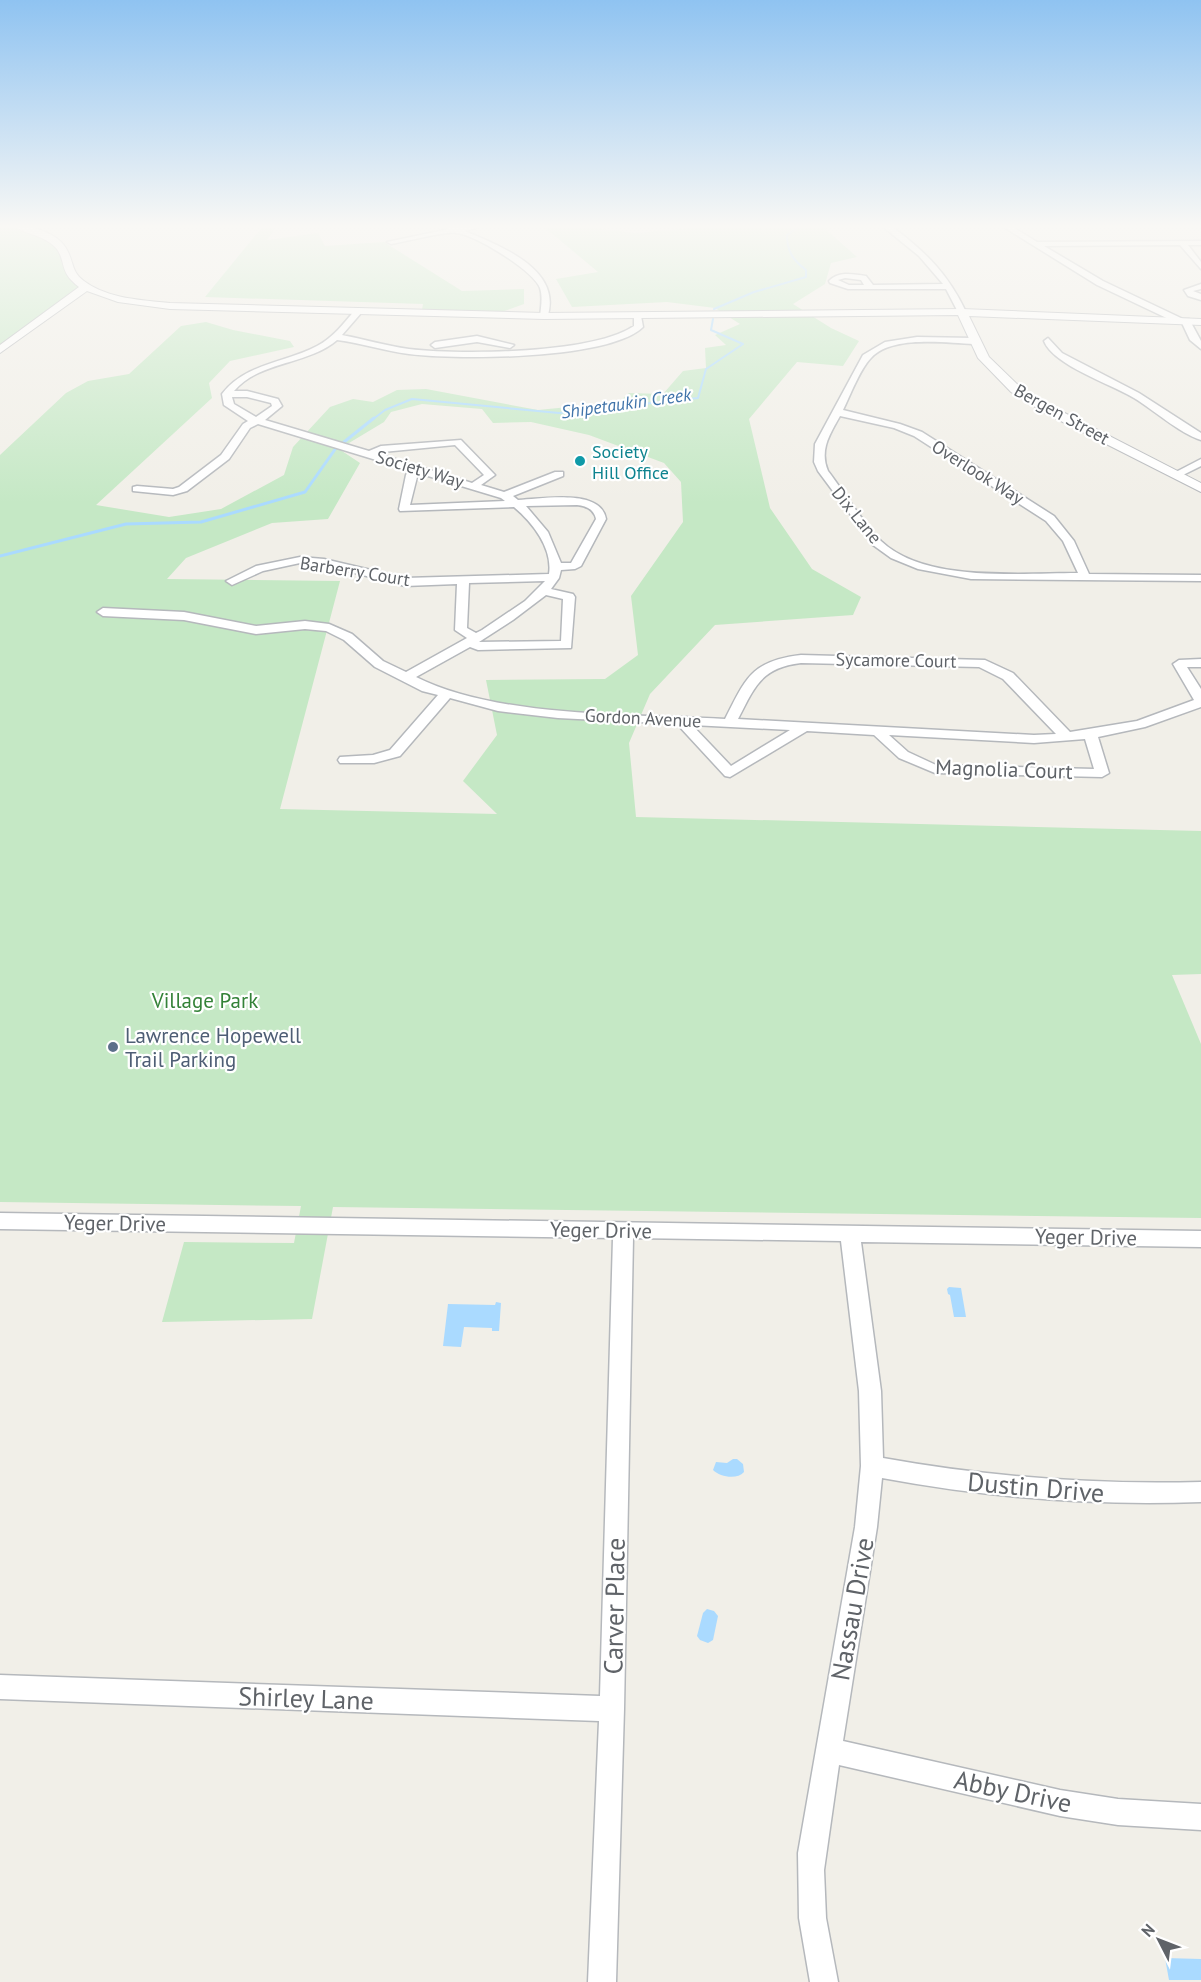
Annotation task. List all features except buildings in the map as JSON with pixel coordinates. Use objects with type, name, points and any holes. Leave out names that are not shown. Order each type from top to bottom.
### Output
[{"type":"street","points":[[0,350],[43,318]]},
{"type":"street","points":[[137,489],[173,492],[183,489],[225,457],[246,426],[268,415],[277,403],[247,394],[228,394],[232,387],[244,378],[311,353],[335,337],[352,318]]},
{"type":"street","points":[[335,337],[414,352],[520,351],[582,347],[608,342],[636,331],[639,324],[638,318]]},
{"type":"street","name":"Bergen Street","points":[[965,318],[974,341],[991,368],[1029,398],[1201,488]]},
{"type":"street","points":[[1121,318],[1201,322]]},
{"type":"street","points":[[1178,318],[1183,321],[1201,346]]},
{"type":"street","name":"Dix Lane","points":[[974,341],[909,341],[874,350],[866,357],[820,444],[819,462],[826,476],[884,549],[909,562],[953,574],[1201,578]]},
{"type":"street","points":[[1048,341],[1059,355],[1119,386],[1201,437]]},
{"type":"street","name":"Society Way","points":[[228,394],[229,405],[233,410],[258,421],[475,485],[505,496],[528,512],[544,534],[554,554],[555,572]]},
{"type":"street","name":"Overlook Way","points":[[837,412],[897,426],[918,434],[1042,512],[1060,527],[1067,537],[1085,577]]},
{"type":"street","points":[[371,454],[381,450],[457,442],[490,475],[475,485]]},
{"type":"street","points":[[1177,474],[1201,462]]},
{"type":"street","points":[[405,678],[525,608],[545,591],[555,572],[575,566],[600,519],[600,513],[591,505],[576,501],[404,509],[411,475],[417,468]]},
{"type":"street","points":[[505,496],[559,474]]},
{"type":"street","name":"Barberry Court","points":[[232,581],[260,568],[300,560],[324,562],[395,581],[463,580],[555,572]]},
{"type":"street","points":[[463,580],[461,630],[478,646],[567,645],[569,597],[545,591]]},
{"type":"street","name":"Gordon Avenue","points":[[103,612],[184,616],[256,630],[305,625],[329,628],[348,637],[379,664],[405,678],[446,694],[527,711],[1006,739],[1091,735],[1147,723],[1201,701]]},
{"type":"street","name":"Sycamore Court","points":[[729,723],[756,675],[770,664],[780,661],[801,659],[968,661],[1000,671],[1067,737]]},
{"type":"street","points":[[1201,663],[1179,664],[1201,701]]},
{"type":"street","points":[[345,760],[374,759],[395,753],[446,694]]},
{"type":"street","points":[[681,721],[730,773],[804,728]]},
{"type":"street","name":"Magnolia Court","points":[[879,732],[885,741],[910,761],[935,769],[1102,773],[1091,735]]},
{"type":"street","name":"Yeger Drive","points":[[0,1221],[1201,1239]]},
{"type":"street","name":"Carver Place","points":[[602,1982],[612,1709],[623,1230]]},
{"type":"street","name":"Nassau Drive","points":[[824,1982],[813,1934],[809,1888],[811,1854],[866,1527],[872,1466],[870,1391],[850,1233]]},
{"type":"street","name":"Dustin Drive","points":[[872,1466],[973,1484],[1055,1492],[1136,1494],[1201,1492]]},
{"type":"street","name":"Shirley Lane","points":[[0,1687],[612,1709]]},
{"type":"street","name":"Abby Drive","points":[[828,1750],[1060,1803],[1118,1812],[1201,1817]]},
{"type":"green space","points":[[0,318],[42,318],[0,349]]},
{"type":"green space","name":"Village Park","points":[[731,318],[816,318],[859,341],[843,366],[797,362],[749,419],[770,508],[812,569],[861,597],[853,615],[715,625],[650,694],[629,743],[636,817],[1201,831],[1201,974],[1172,975],[1201,1044],[1201,1218],[333,1207],[312,1319],[162,1322],[184,1242],[294,1243],[301,1206],[0,1202],[0,455],[66,393],[88,381],[129,374],[181,326],[206,322],[233,330],[290,341],[294,347],[230,361],[209,383],[212,398],[96,505],[169,517],[221,509],[284,475],[293,447],[330,407],[353,399],[373,402],[397,390],[426,389],[538,410],[619,402],[629,393],[663,394],[683,371],[706,368],[705,348],[726,345],[715,335],[740,324]],"holes":[[[422,404],[482,409],[493,423],[531,422],[589,435],[664,463],[681,482],[683,522],[631,596],[638,655],[605,679],[486,680],[497,735],[463,781],[497,814],[280,809],[340,581],[167,579],[186,558],[272,523],[328,519],[360,463],[339,449],[384,422],[391,412]]]},
{"type":"water","points":[[949,1287],[961,1288],[966,1317],[954,1317],[947,1289]]},
{"type":"water","points":[[496,1302],[501,1303],[499,1331],[492,1331],[492,1328],[464,1327],[461,1347],[443,1346],[448,1304],[495,1305]]},
{"type":"water","points":[[733,1459],[743,1464],[744,1472],[728,1477],[713,1470],[716,1462],[727,1463]]},
{"type":"water","points":[[707,1609],[714,1611],[718,1616],[713,1640],[708,1643],[697,1636],[703,1613]]},
{"type":"water","points":[[1165,1958],[1201,1959],[1201,1980],[1169,1980]]},
{"type":"waterway","name":"Shipetaukin Creek","points":[[372,420],[385,410],[412,399],[559,413],[698,398],[706,369],[743,344],[711,330],[713,319]]},
{"type":"waterway","name":"Shipetaukin Creek","points":[[344,442],[374,418]]},
{"type":"waterway","name":"Shipetaukin Creek","points":[[0,556],[126,524],[201,522],[305,492],[336,448]]},
{"type":"place","name":"Society Hill Office","points":[[580,461]]},
{"type":"place","name":"Lawrence Hopewell Trail Parking","points":[[113,1047]]}]
